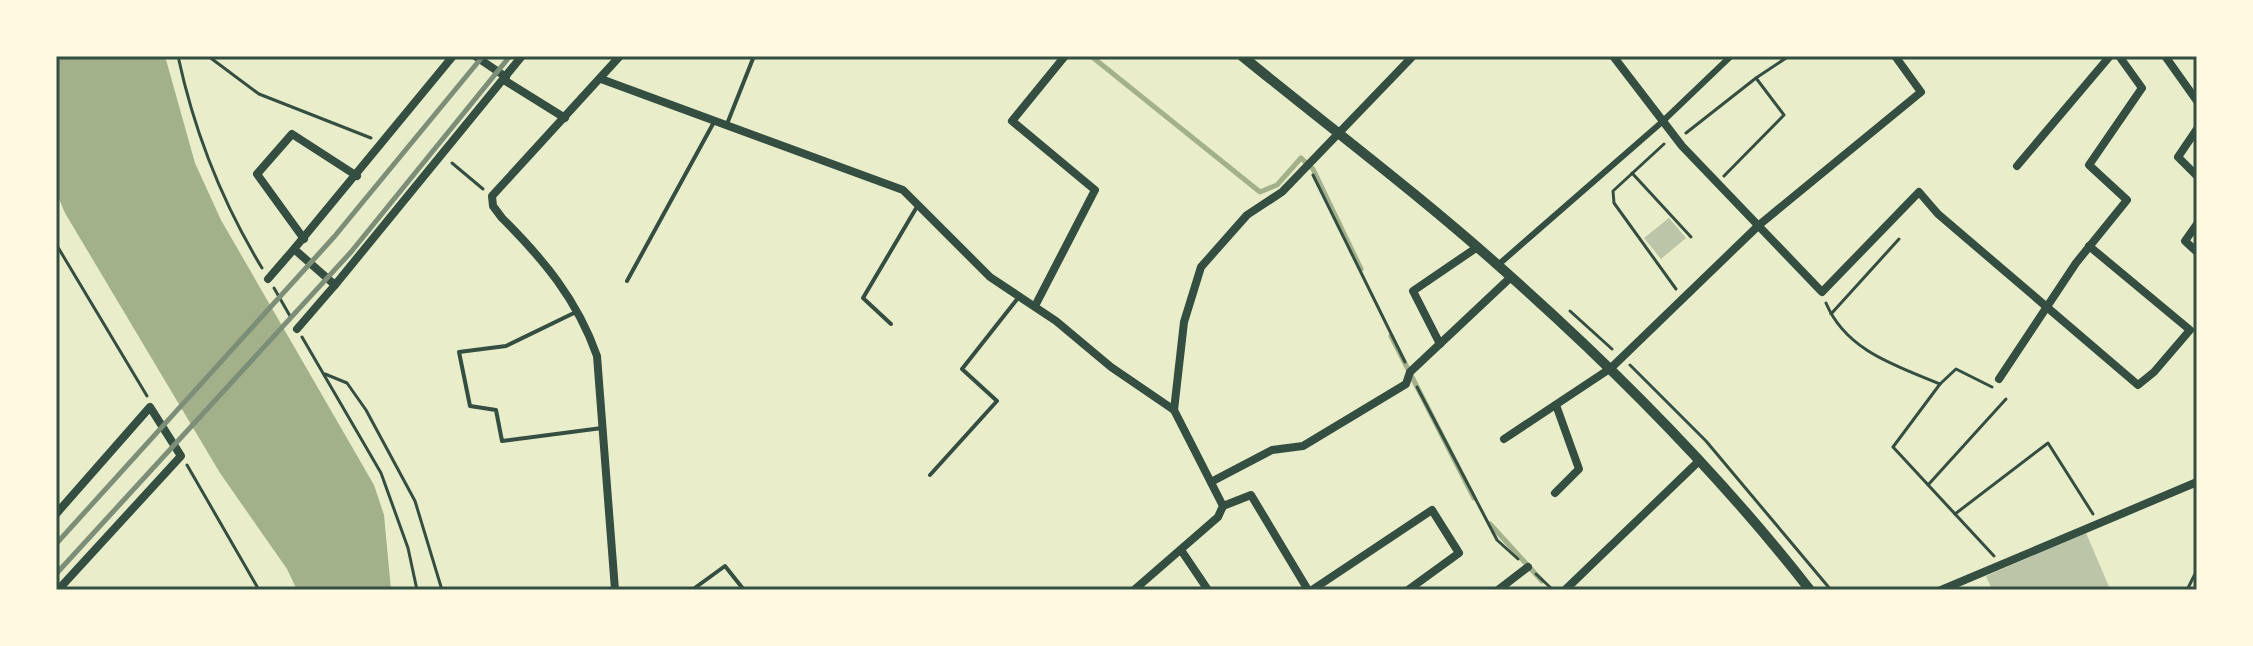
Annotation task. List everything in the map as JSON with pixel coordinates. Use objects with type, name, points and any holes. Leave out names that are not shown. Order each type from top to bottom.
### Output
[{"type":"street","points":[[268,279],[357,176],[453,56]]},
{"type":"street","points":[[475,56],[565,118]]},
{"type":"street","points":[[297,329],[443,156],[522,56]]},
{"type":"street","points":[[615,590],[605,427],[597,356],[578,311],[554,274],[502,218],[493,206],[492,196],[620,56]]},
{"type":"street","points":[[1035,306],[1095,190],[1012,121],[1065,56]]},
{"type":"street","points":[[1242,56],[1498,265],[1611,368],[1700,460],[1810,590]]},
{"type":"street","points":[[1174,410],[1184,322],[1201,267],[1247,215],[1282,192],[1413,56]]},
{"type":"street","points":[[1613,56],[1675,138],[1822,292],[1919,192],[1938,214],[2138,385],[2154,372],[2194,327],[2089,246]]},
{"type":"street","points":[[1498,265],[1662,122],[1731,56]]},
{"type":"street","points":[[1504,439],[1611,368],[1759,225],[1921,92],[1895,56]]},
{"type":"street","points":[[2017,166],[2110,56]]},
{"type":"street","points":[[1999,379],[2089,246],[2127,200],[2089,165],[2142,88],[2119,56]]},
{"type":"street","points":[[2165,56],[2197,101]]},
{"type":"street","points":[[601,79],[903,190],[990,277],[1035,306],[1122,375],[1174,410],[1223,506]]},
{"type":"street","points":[[2197,129],[2178,157],[2197,176]]},
{"type":"street","points":[[304,239],[257,174],[292,134],[357,176]]},
{"type":"street","points":[[2197,224],[2185,241],[2197,252]]},
{"type":"street","points":[[1440,344],[1413,291],[1476,248]]},
{"type":"street","points":[[294,249],[335,285]]},
{"type":"street","points":[[1211,482],[1272,450],[1303,446],[1406,384],[1410,372],[1511,277]]},
{"type":"street","points":[[1555,493],[1579,469],[1556,405]]},
{"type":"street","points":[[56,514],[150,407],[181,456],[58,590]]},
{"type":"street","points":[[1565,590],[1700,460]]},
{"type":"street","points":[[1941,590],[2197,482]]},
{"type":"street","points":[[1134,590],[1218,517],[1223,506],[1251,495],[1310,590],[1432,510],[1459,553],[1408,590]]},
{"type":"street","points":[[1181,550],[1208,590]]},
{"type":"street","points":[[1498,590],[1528,567]]},
{"type":"lane","points":[[726,126],[754,56]]},
{"type":"lane","points":[[627,281],[714,122]]},
{"type":"lane","points":[[891,324],[863,298],[918,205]]},
{"type":"lane","points":[[930,475],[997,401],[962,369],[1020,297]]},
{"type":"lane","points":[[578,311],[506,346],[459,352],[470,406],[496,410],[502,441],[605,427]]},
{"type":"lane","points":[[692,590],[725,566],[744,590]]},
{"type":"path","points":[[208,56],[259,94],[376,140],[377,151]]},
{"type":"path","points":[[1676,289],[1614,203],[1613,191],[1675,138],[1789,56]]},
{"type":"path","points":[[1717,182],[1784,115],[1756,78]]},
{"type":"path","points":[[443,156],[492,196]]},
{"type":"path","points":[[1308,165],[1497,540],[1553,590]]},
{"type":"path","points":[[1632,173],[1691,237]]},
{"type":"path","points":[[1831,314],[1899,239]]},
{"type":"path","points":[[56,244],[145,388],[150,407]]},
{"type":"path","points":[[1822,292],[1831,314],[1863,349],[1940,384]]},
{"type":"path","points":[[1999,379],[1990,389],[1956,369],[1940,384],[1893,447],[2002,564]]},
{"type":"path","points":[[325,374],[347,383],[366,410],[408,488],[442,590]]},
{"type":"path","points":[[1928,485],[2006,399]]},
{"type":"path","points":[[1955,514],[2048,443],[2099,523]]},
{"type":"path","points":[[181,456],[259,590]]},
{"type":"path","points":[[2187,590],[2197,570]]},
{"type":"shaded area","points":[[56,56],[165,56],[195,163],[221,220],[374,485],[384,515],[391,590],[297,590],[287,569],[220,473],[65,213],[56,192]]},
{"type":"building","points":[[1669,218],[1686,238],[1661,259],[1644,238]]},
{"type":"building","points":[[2086,533],[2110,589],[1992,590],[1986,576]]},
{"type":"waterway","points":[[1091,56],[1260,192],[1277,185],[1301,158],[1313,169],[1361,269]]},
{"type":"waterway","points":[[1391,336],[1474,498]]},
{"type":"waterway","points":[[1490,524],[1542,581]]},
{"type":"railway","points":[[56,544],[334,237],[483,56]]},
{"type":"railway","points":[[56,574],[351,252],[510,56]]}]
